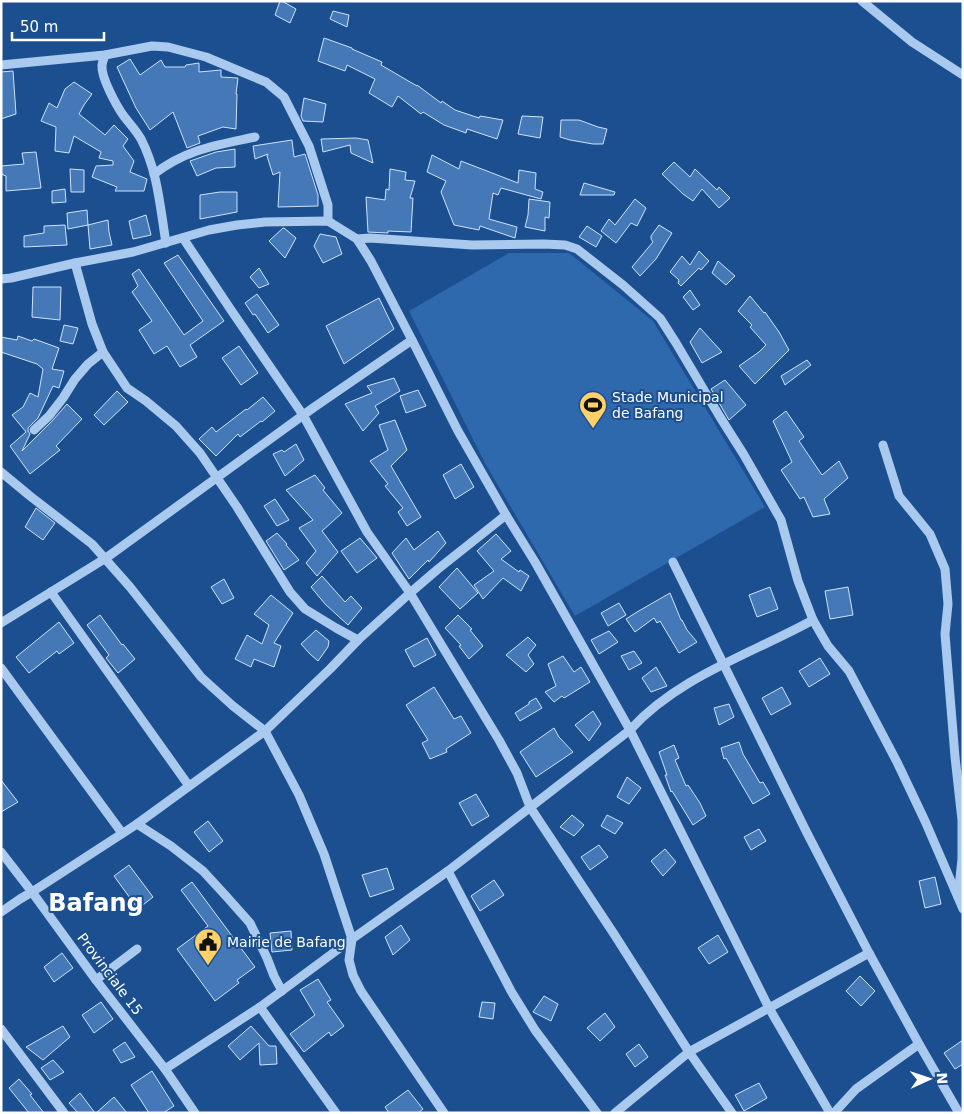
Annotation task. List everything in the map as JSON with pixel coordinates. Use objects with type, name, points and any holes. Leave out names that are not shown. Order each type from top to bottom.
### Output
[{"type":"street","points":[[862,1],[912,42],[963,75]]},
{"type":"street","points":[[1,65],[105,55],[152,46],[168,47],[206,57],[266,82],[284,97],[309,146],[328,206],[328,221]]},
{"type":"street","points":[[105,55],[102,66],[104,78],[122,114],[140,138],[151,160],[158,188],[166,243]]},
{"type":"street","points":[[154,174],[167,164],[200,149],[255,137]]},
{"type":"street","points":[[1,279],[133,252],[209,230],[237,225],[265,222],[328,221],[357,239],[371,261],[458,431],[506,515],[536,562],[630,730],[769,1008],[832,1113],[856,1089],[919,1044]]},
{"type":"street","points":[[183,238],[303,415],[368,532],[410,593],[499,740],[517,773],[530,808],[689,1052],[732,1113]]},
{"type":"street","points":[[357,239],[379,238],[472,245],[565,245],[577,250],[623,285],[660,318],[744,455],[780,520],[798,581],[813,620],[828,646],[849,671],[897,762],[963,909]]},
{"type":"street","points":[[74,263],[92,324],[103,352],[126,388],[146,401],[176,426],[200,453],[237,507],[290,592],[305,609],[358,640]]},
{"type":"street","points":[[1,623],[106,558],[303,415],[412,340]]},
{"type":"street","points":[[34,430],[49,416],[88,364],[103,352]]},
{"type":"street","points":[[883,445],[899,496],[930,534],[945,569],[948,604],[945,634],[962,820],[962,858],[958,897]]},
{"type":"street","points":[[1,472],[92,544],[130,587],[201,677],[233,706],[265,731],[299,795],[324,854],[352,939],[349,960],[353,975],[361,991],[444,1113]]},
{"type":"street","points":[[1,912],[137,824],[265,731],[358,640],[410,593],[506,515]]},
{"type":"street","points":[[674,562],[802,824],[869,953],[959,1113]]},
{"type":"street","points":[[51,592],[189,786]]},
{"type":"street","points":[[165,1069],[260,1007],[448,871],[630,730],[642,716],[686,685],[723,664],[813,620]]},
{"type":"street","points":[[1,668],[122,833]]},
{"type":"street","points":[[137,824],[171,846],[203,871],[250,923],[282,991]]},
{"type":"street","name":"Provinciale 15","points":[[1,852],[165,1069],[193,1112]]},
{"type":"street","points":[[448,871],[511,991],[535,1030],[597,1113]]},
{"type":"street","points":[[96,980],[137,949]]},
{"type":"street","points":[[615,1113],[689,1052],[869,953]]},
{"type":"street","points":[[260,1007],[336,1113]]},
{"type":"street","points":[[1,1028],[64,1113]]},
{"type":"shaded area","name":"Stade Municipal de Bafang","points":[[509,253],[569,253],[653,321],[765,507],[575,616],[486,465],[409,311]]},
{"type":"building","points":[[280,1],[296,9],[290,23],[275,15]]},
{"type":"building","points":[[333,11],[349,15],[347,27],[330,19]]},
{"type":"building","points":[[324,38],[382,62],[381,65],[417,85],[441,103],[442,101],[455,110],[479,118],[480,116],[503,120],[497,139],[467,129],[466,133],[444,125],[423,112],[421,114],[398,96],[392,107],[369,93],[375,79],[347,65],[345,71],[318,61]]},
{"type":"building","points":[[130,59],[140,75],[161,60],[165,67],[185,67],[186,65],[199,63],[199,72],[221,70],[221,77],[238,78],[236,129],[223,127],[198,136],[200,143],[187,148],[173,112],[150,130],[136,108],[117,67]]},
{"type":"building","points":[[13,71],[16,114],[1,119],[1,72]]},
{"type":"building","points":[[74,82],[92,94],[79,114],[105,135],[114,125],[128,139],[123,146],[134,161],[130,172],[147,179],[144,191],[115,191],[117,187],[92,177],[96,166],[113,165],[113,161],[99,158],[101,152],[74,136],[69,153],[55,151],[56,127],[41,121],[49,103],[57,108],[65,89]]},
{"type":"building","points":[[304,98],[326,104],[323,122],[303,121],[301,116]]},
{"type":"building","points":[[522,116],[543,117],[540,138],[518,134]]},
{"type":"building","points":[[561,120],[579,120],[607,129],[603,144],[593,144],[560,137]]},
{"type":"building","points":[[356,138],[368,140],[373,163],[351,153],[350,145],[323,152],[321,139]]},
{"type":"building","points":[[292,140],[294,157],[305,154],[318,195],[318,206],[278,207],[280,172],[273,175],[268,154],[255,159],[253,146]]},
{"type":"building","points":[[235,149],[235,167],[216,168],[197,176],[190,161],[216,152]]},
{"type":"building","points":[[36,152],[41,188],[6,191],[6,176],[1,174],[1,166],[24,164],[22,153]]},
{"type":"building","points":[[432,155],[459,169],[461,161],[518,183],[519,170],[536,173],[535,189],[543,192],[541,199],[501,188],[498,195],[493,193],[489,219],[517,227],[515,238],[480,226],[479,230],[454,225],[441,192],[446,181],[427,172]]},
{"type":"building","points":[[674,162],[690,177],[695,169],[717,190],[719,187],[730,198],[719,208],[702,189],[693,201],[662,174]]},
{"type":"building","points":[[70,169],[84,170],[84,192],[71,192]]},
{"type":"building","points":[[390,169],[406,172],[405,180],[415,181],[410,198],[413,198],[411,232],[368,232],[366,197],[385,200],[386,189],[389,190]]},
{"type":"building","points":[[584,183],[615,192],[614,195],[580,195]]},
{"type":"building","points":[[65,189],[66,202],[52,203],[52,191]]},
{"type":"building","points":[[237,192],[237,212],[200,219],[200,195]]},
{"type":"building","points":[[529,199],[550,202],[549,218],[545,217],[545,231],[525,227]]},
{"type":"building","points":[[635,199],[646,208],[637,226],[631,223],[616,243],[601,231],[609,219],[615,225]]},
{"type":"building","points":[[87,210],[88,225],[68,229],[67,213]]},
{"type":"building","points":[[146,215],[151,235],[133,239],[129,221]]},
{"type":"building","points":[[108,220],[112,245],[90,249],[88,225]]},
{"type":"building","points":[[65,225],[67,245],[24,247],[24,236],[44,233],[44,226]]},
{"type":"building","points":[[659,225],[672,233],[656,259],[640,276],[632,267],[653,242],[651,236]]},
{"type":"building","points":[[587,226],[602,236],[596,247],[579,237]]},
{"type":"building","points":[[283,228],[296,238],[285,258],[269,241]]},
{"type":"building","points":[[320,234],[336,237],[342,254],[323,263],[314,246]]},
{"type":"building","points":[[699,251],[709,261],[681,286],[678,283],[679,280],[670,272],[682,256],[690,265]]},
{"type":"building","points":[[178,255],[224,321],[190,345],[197,357],[180,367],[167,346],[154,354],[139,330],[152,321],[132,292],[138,286],[132,274],[139,269],[184,335],[203,321],[164,263]]},
{"type":"building","points":[[718,261],[735,276],[726,285],[712,273]]},
{"type":"building","points":[[259,268],[269,284],[259,288],[250,277]]},
{"type":"building","points":[[33,287],[61,287],[60,320],[32,317]]},
{"type":"building","points":[[690,290],[700,305],[693,310],[683,297]]},
{"type":"building","points":[[257,294],[279,325],[268,333],[245,303]]},
{"type":"building","points":[[750,296],[765,312],[789,350],[755,384],[739,366],[766,345],[750,327],[752,325],[738,311]]},
{"type":"building","points":[[379,298],[394,329],[344,364],[326,326]]},
{"type":"building","points":[[64,325],[78,328],[73,344],[60,341]]},
{"type":"building","points":[[700,328],[722,352],[702,363],[690,342]]},
{"type":"building","points":[[18,336],[32,341],[34,339],[59,348],[52,369],[64,371],[59,388],[53,386],[38,418],[28,428],[30,434],[22,451],[67,404],[82,419],[56,446],[60,450],[30,474],[10,446],[26,432],[12,415],[23,407],[30,393],[38,397],[43,369],[37,364],[1,352],[1,337],[17,340]]},
{"type":"building","points":[[239,346],[258,373],[241,385],[222,358]]},
{"type":"building","points":[[807,360],[811,365],[785,385],[781,376]]},
{"type":"building","points":[[394,378],[400,391],[375,406],[379,413],[363,431],[345,404],[372,393],[367,386]]},
{"type":"building","points":[[725,380],[746,405],[729,420],[711,389]]},
{"type":"building","points":[[418,390],[426,406],[406,413],[400,396]]},
{"type":"building","points":[[117,391],[128,402],[104,425],[94,415]]},
{"type":"building","points":[[263,397],[275,411],[240,437],[238,434],[216,456],[199,439],[212,427],[216,432]]},
{"type":"building","points":[[786,411],[804,437],[799,441],[822,475],[839,461],[848,478],[824,499],[830,514],[813,517],[804,497],[800,499],[781,470],[792,462],[773,421]]},
{"type":"building","points":[[395,420],[407,450],[391,466],[421,517],[407,526],[398,512],[403,508],[385,486],[388,484],[370,461],[388,450],[379,425]]},
{"type":"building","points":[[296,444],[304,460],[285,476],[273,454],[282,450],[284,452]]},
{"type":"building","points":[[461,464],[474,487],[455,499],[443,475]]},
{"type":"building","points":[[315,475],[325,488],[323,490],[342,513],[322,531],[338,552],[317,576],[306,563],[316,551],[299,528],[313,520],[286,490]]},
{"type":"building","points":[[275,499],[289,520],[277,526],[264,506]]},
{"type":"building","points":[[36,508],[55,523],[43,540],[25,527]]},
{"type":"building","points":[[438,531],[446,543],[429,562],[428,560],[409,579],[392,553],[406,538],[414,550]]},
{"type":"building","points":[[277,533],[299,560],[284,570],[266,541]]},
{"type":"building","points":[[496,534],[511,551],[501,559],[519,572],[520,570],[529,576],[521,591],[503,578],[483,599],[474,585],[494,571],[477,551]]},
{"type":"building","points":[[360,538],[377,558],[357,573],[341,551]]},
{"type":"building","points":[[457,568],[478,593],[460,609],[439,587]]},
{"type":"building","points":[[322,576],[345,602],[351,596],[362,608],[348,625],[325,604],[311,587]]},
{"type":"building","points":[[224,579],[234,598],[222,604],[211,587]]},
{"type":"building","points":[[770,587],[778,609],[757,617],[749,595]]},
{"type":"building","points":[[848,587],[853,615],[830,619],[825,591]]},
{"type":"building","points":[[670,593],[681,620],[697,642],[679,653],[660,621],[657,623],[654,618],[635,632],[626,619]]},
{"type":"building","points":[[271,595],[293,613],[274,643],[281,646],[274,667],[254,659],[251,667],[235,659],[247,635],[262,644],[269,625],[254,614]]},
{"type":"building","points":[[619,603],[626,615],[608,626],[601,613]]},
{"type":"building","points":[[100,615],[135,659],[118,673],[106,658],[109,655],[87,625]]},
{"type":"building","points":[[458,615],[472,629],[470,630],[483,646],[469,659],[459,646],[461,645],[445,628]]},
{"type":"building","points":[[59,622],[74,643],[59,654],[57,651],[29,673],[16,657]]},
{"type":"building","points":[[316,630],[329,641],[328,647],[318,661],[301,644]]},
{"type":"building","points":[[609,631],[618,642],[599,654],[591,640]]},
{"type":"building","points":[[528,637],[536,645],[528,655],[534,664],[526,672],[506,655]]},
{"type":"building","points":[[427,638],[436,655],[414,667],[405,650]]},
{"type":"building","points":[[634,651],[642,663],[629,670],[621,656]]},
{"type":"building","points":[[563,656],[574,672],[581,667],[590,682],[554,702],[545,692],[556,686],[548,664]]},
{"type":"building","points":[[820,658],[830,674],[809,687],[799,671]]},
{"type":"building","points":[[656,667],[667,686],[651,692],[642,678]]},
{"type":"building","points":[[434,687],[454,719],[461,716],[471,733],[446,749],[447,752],[430,759],[422,743],[428,740],[406,705]]},
{"type":"building","points":[[782,687],[791,704],[771,715],[762,698]]},
{"type":"building","points":[[536,698],[542,708],[520,721],[515,713]]},
{"type":"building","points":[[729,704],[734,717],[719,725],[714,708]]},
{"type":"building","points":[[593,711],[601,724],[589,741],[575,725]]},
{"type":"building","points":[[554,728],[559,737],[573,752],[536,777],[520,752]]},
{"type":"building","points":[[739,742],[743,754],[760,783],[763,782],[770,794],[753,804],[726,758],[724,759],[721,748]]},
{"type":"building","points":[[674,745],[679,758],[675,760],[686,786],[688,785],[700,803],[706,816],[693,825],[671,792],[659,752]]},
{"type":"building","points":[[627,777],[641,788],[629,804],[617,797]]},
{"type":"building","points":[[1,780],[18,802],[1,812]]},
{"type":"building","points":[[476,794],[489,816],[472,826],[459,803]]},
{"type":"building","points":[[572,815],[584,825],[574,836],[560,827]]},
{"type":"building","points":[[607,815],[623,823],[615,834],[601,826]]},
{"type":"building","points":[[208,821],[223,841],[209,852],[194,832]]},
{"type":"building","points":[[759,829],[766,841],[751,850],[744,837]]},
{"type":"building","points":[[599,845],[608,857],[590,870],[581,857]]},
{"type":"building","points":[[665,849],[676,862],[663,876],[651,861]]},
{"type":"building","points":[[129,865],[153,897],[138,909],[114,876]]},
{"type":"building","points":[[387,868],[394,889],[370,897],[362,875]]},
{"type":"building","points":[[935,877],[941,904],[925,908],[919,881]]},
{"type":"building","points":[[494,880],[504,895],[480,911],[471,896]]},
{"type":"building","points":[[192,882],[255,967],[237,980],[239,983],[215,1001],[177,949],[208,926],[181,890]]},
{"type":"building","points":[[401,925],[410,940],[393,955],[385,937]]},
{"type":"building","points":[[291,931],[292,950],[272,952],[270,933]]},
{"type":"building","points":[[718,935],[728,952],[709,964],[698,948]]},
{"type":"building","points":[[62,953],[73,968],[54,982],[44,967]]},
{"type":"building","points":[[860,976],[875,991],[861,1006],[846,991]]},
{"type":"building","points":[[318,979],[331,1000],[327,1002],[344,1026],[331,1036],[329,1032],[304,1052],[290,1034],[315,1015],[300,990]]},
{"type":"building","points":[[544,996],[558,1004],[551,1021],[533,1012]]},
{"type":"building","points":[[101,1002],[113,1019],[94,1033],[82,1015]]},
{"type":"building","points":[[482,1002],[495,1003],[493,1019],[479,1017]]},
{"type":"building","points":[[605,1013],[615,1027],[600,1041],[587,1028]]},
{"type":"building","points":[[63,1026],[70,1037],[43,1060],[26,1047]]},
{"type":"building","points":[[251,1026],[269,1046],[276,1046],[277,1064],[260,1065],[259,1043],[240,1060],[228,1046]]},
{"type":"building","points":[[963,1040],[963,1064],[955,1069],[944,1053]]},
{"type":"building","points":[[125,1042],[135,1057],[121,1063],[113,1050]]},
{"type":"building","points":[[639,1044],[648,1057],[635,1067],[626,1054]]},
{"type":"building","points":[[53,1060],[64,1072],[50,1080],[41,1068]]},
{"type":"building","points":[[152,1071],[174,1106],[163,1113],[149,1113],[131,1085]]},
{"type":"building","points":[[19,1079],[32,1094],[30,1095],[44,1113],[29,1113],[9,1088]]},
{"type":"building","points":[[759,1083],[767,1098],[744,1111],[735,1095]]},
{"type":"building","points":[[408,1090],[423,1109],[418,1113],[389,1113],[385,1107]]},
{"type":"building","points":[[80,1093],[95,1113],[78,1113],[69,1103]]},
{"type":"building","points":[[114,1097],[127,1113],[96,1113]]},
{"type":"place","name":"Stade Municipal de Bafang","points":[[593,429]]},
{"type":"place","name":"Mairie de Bafang","points":[[208,966]]},
{"type":"district","name":"Bafang","points":[[96,903]]}]
